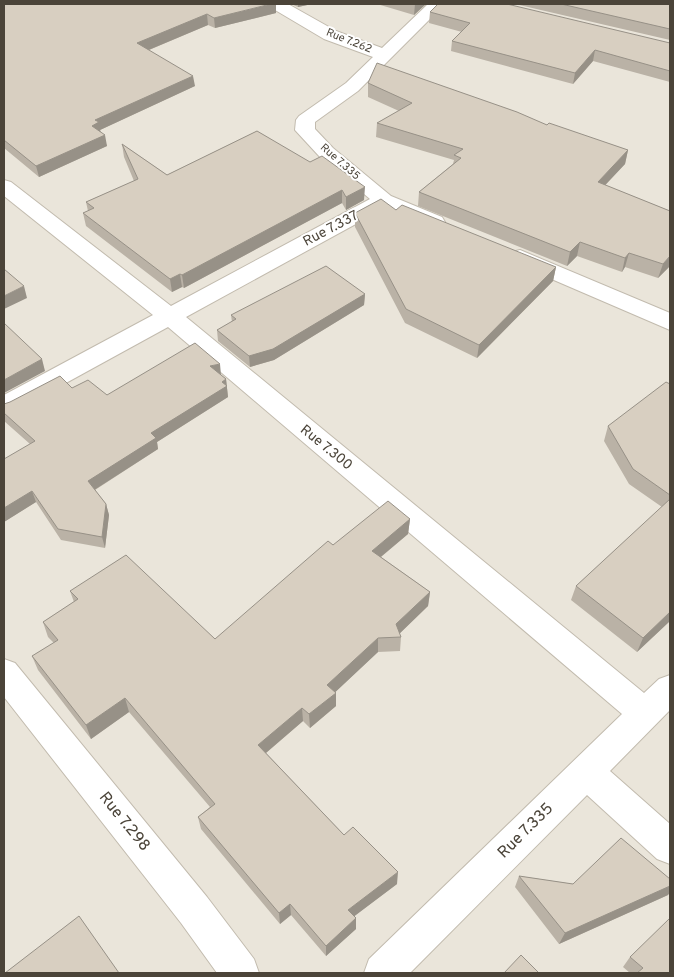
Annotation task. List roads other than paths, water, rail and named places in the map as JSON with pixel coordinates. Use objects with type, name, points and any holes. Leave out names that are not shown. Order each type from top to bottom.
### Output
[{"type":"street","name":"Rue 7.262","points":[[276,4],[330,35],[385,55],[437,4]]},
{"type":"street","name":"Rue 7.335","points":[[384,200],[326,152],[305,130],[306,120],[352,87],[385,55]]},
{"type":"street","name":"Rue 7.300","points":[[4,186],[169,316],[646,714]]},
{"type":"street","points":[[384,200],[454,230]]},
{"type":"street","name":"Rue 7.337","points":[[4,406],[384,200]]},
{"type":"street","points":[[504,250],[602,290],[670,322]]},
{"type":"street","name":"Rue 7.298","points":[[4,673],[194,910],[240,973]]},
{"type":"street","name":"Rue 7.335","points":[[383,973],[670,689]]},
{"type":"street","points":[[586,772],[670,847]]}]
